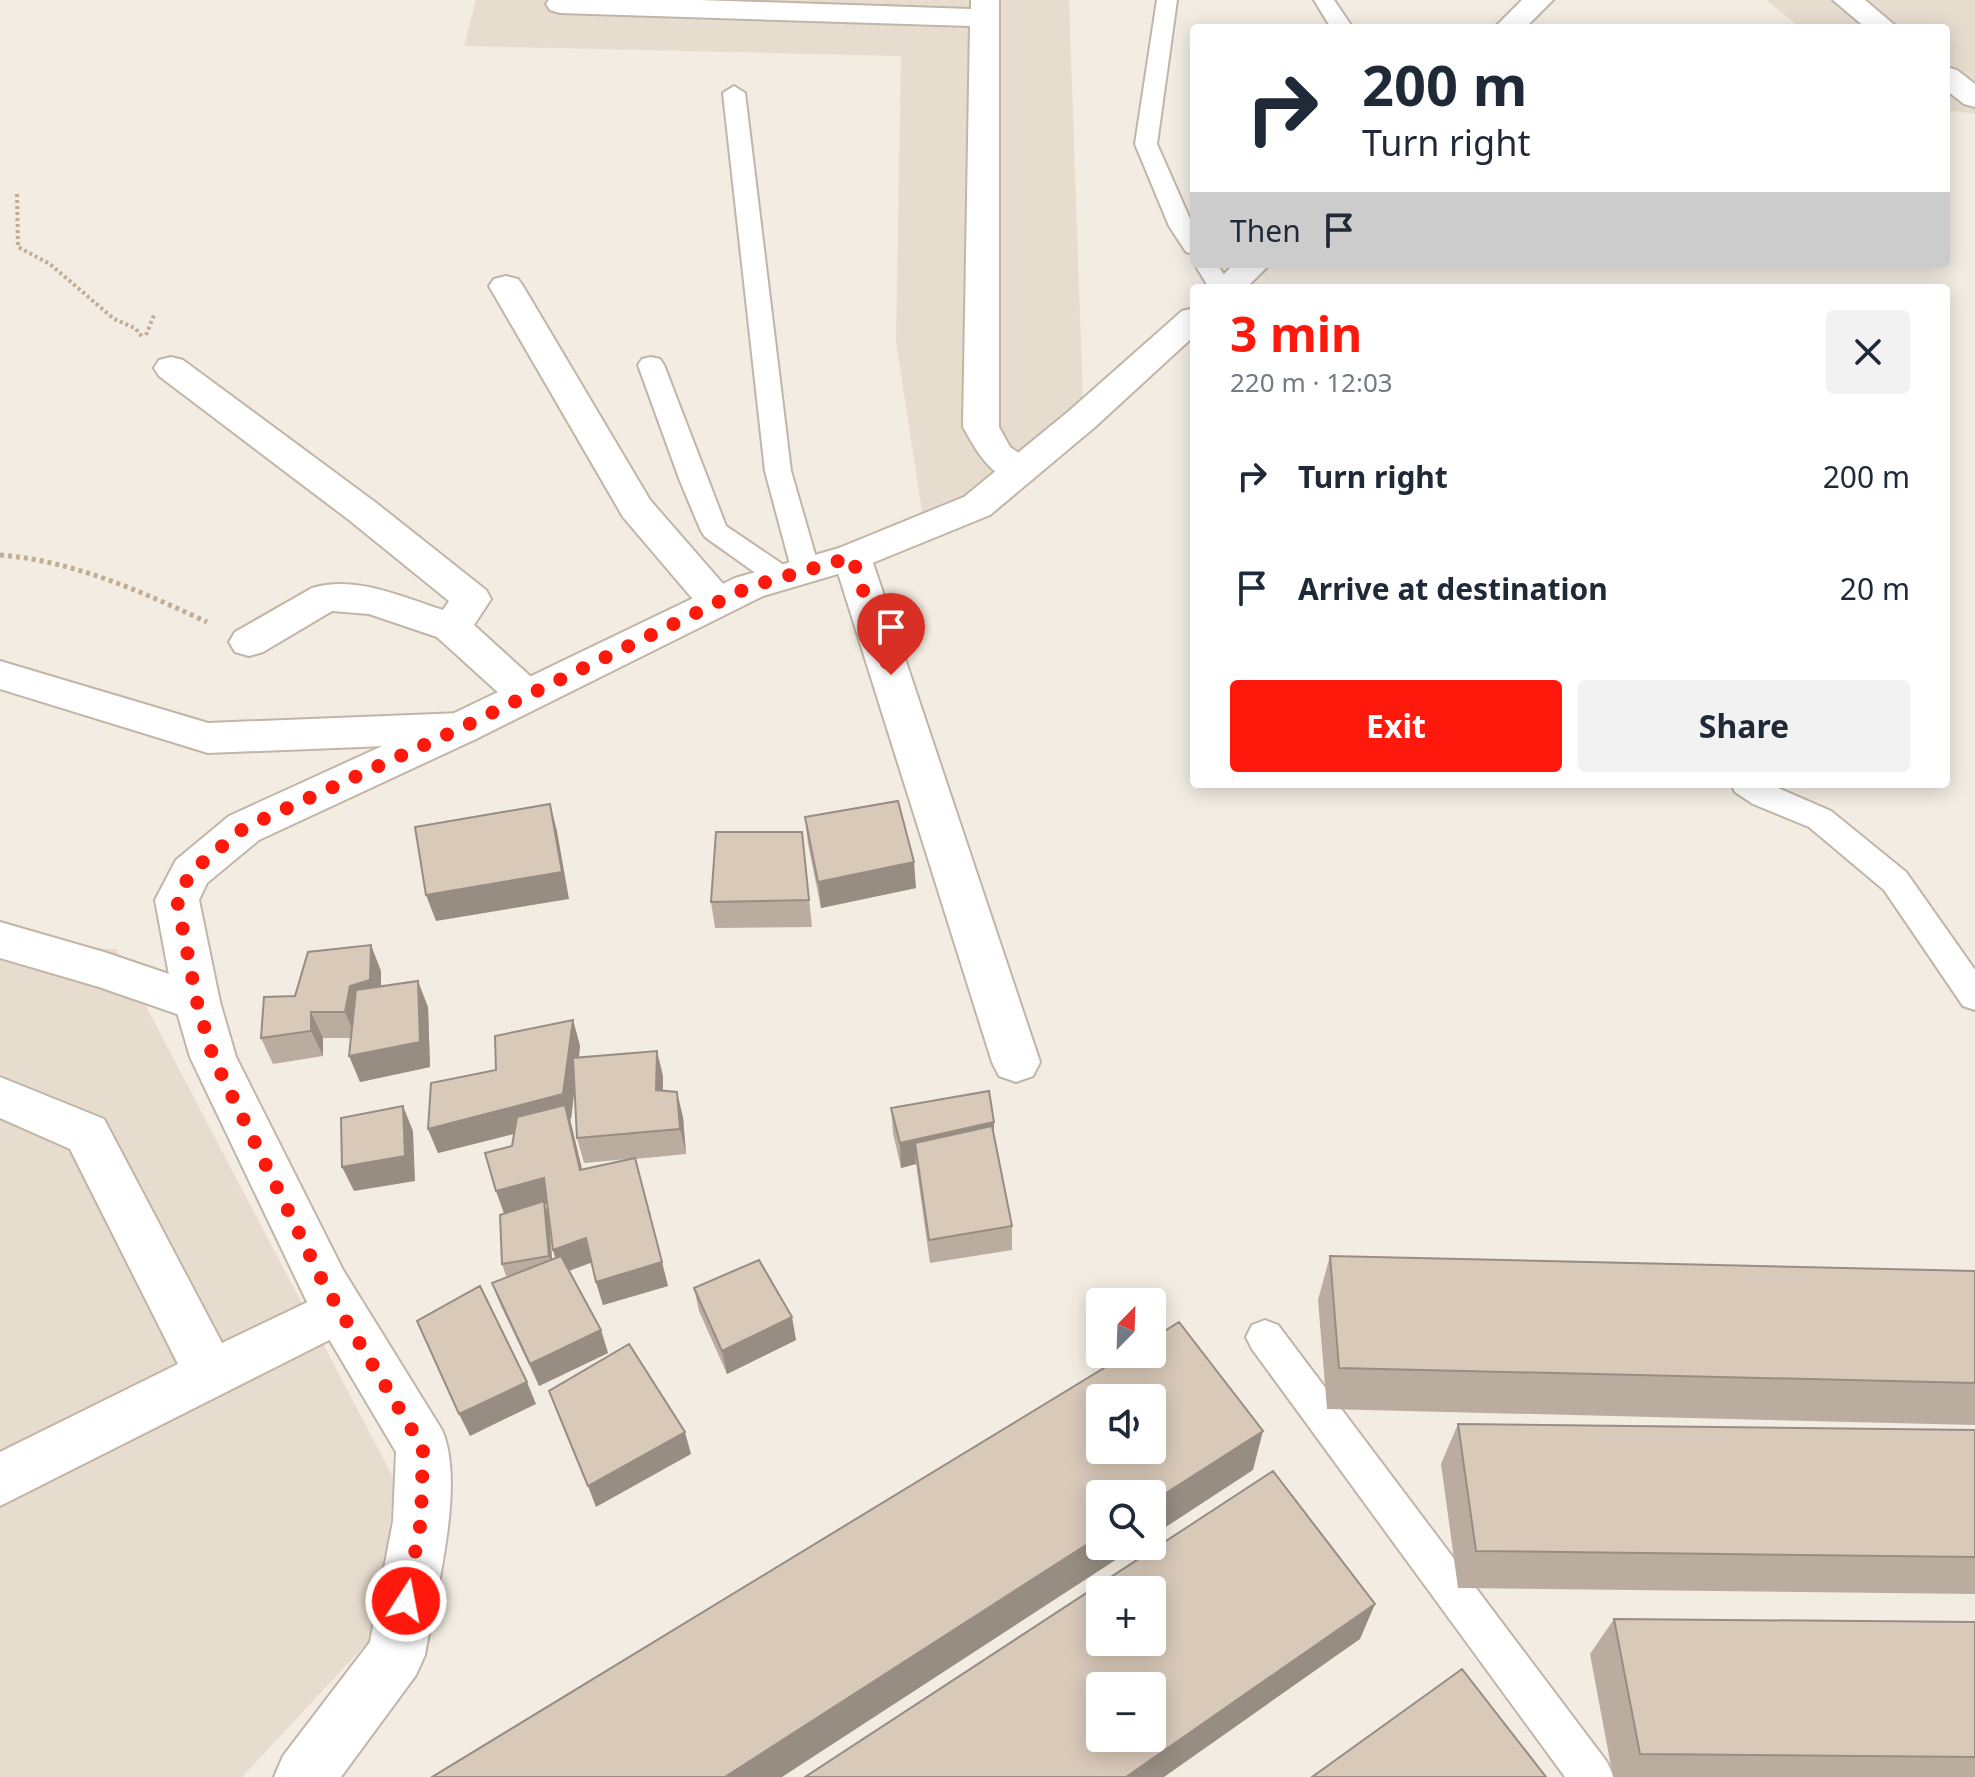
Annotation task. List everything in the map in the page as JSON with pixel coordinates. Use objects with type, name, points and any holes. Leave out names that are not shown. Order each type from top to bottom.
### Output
[{"type":"street","points":[[1512,24],[1539,0]]},
{"type":"street","points":[[1847,0],[1879,24]]},
{"type":"street","points":[[558,10],[687,4],[985,9],[981,427],[996,454],[1020,471]]},
{"type":"street","points":[[1950,79],[1975,98]]},
{"type":"street","points":[[1229,284],[1248,268]]},
{"type":"street","points":[[506,286],[636,508],[717,602]]},
{"type":"street","points":[[304,1777],[396,1655],[421,1521],[423,1448],[339,1310],[213,1057],[197,1002],[177,900],[191,872],[244,828],[461,728],[717,602],[793,572],[852,557],[977,506],[1190,324]]},
{"type":"street","points":[[171,368],[362,511],[472,599],[451,627]]},
{"type":"street","points":[[852,557],[1016,1062]]},
{"type":"street","points":[[249,642],[326,597],[372,601],[451,627],[526,695]]},
{"type":"street","points":[[0,675],[208,738],[461,728]]},
{"type":"street","points":[[0,940],[104,970],[197,1002]]},
{"type":"street","points":[[0,1097],[87,1134],[211,1375]]},
{"type":"street","points":[[0,1480],[339,1310]]},
{"type":"lane","points":[[1167,0],[1146,144],[1190,241]]},
{"type":"lane","points":[[1324,0],[1339,24]]},
{"type":"lane","points":[[734,93],[778,471],[793,572]]},
{"type":"lane","points":[[1208,268],[1221,284]]},
{"type":"lane","points":[[651,365],[693,481],[715,531],[793,572]]},
{"type":"lane","points":[[1752,788],[1820,819],[1895,881],[1975,996]]},
{"type":"lane","points":[[1265,1337],[1592,1777]]},
{"type":"path","points":[[17,194],[18,247],[50,264],[114,319],[135,328],[144,340],[154,315]]},
{"type":"path","points":[[0,555],[28,556],[142,592],[249,642]]},
{"type":"shaded area","points":[[476,0],[1069,0],[1083,403],[1031,452],[924,524],[896,341],[901,56],[464,46]]},
{"type":"shaded area","points":[[1766,0],[1975,0],[1975,114],[1950,111],[1950,24],[1796,24]]},
{"type":"shaded area","points":[[0,948],[116,949],[394,1479],[380,1629],[242,1777],[0,1777]]},
{"type":"building","points":[[898,801],[914,862],[818,882],[805,817]]},
{"type":"building","points":[[550,804],[562,872],[426,895],[415,827]]},
{"type":"building","points":[[716,832],[802,832],[809,900],[711,902]]},
{"type":"building","points":[[371,945],[370,980],[350,986],[345,1012],[311,1012],[311,1031],[261,1038],[264,997],[295,996],[308,952]]},
{"type":"building","points":[[418,981],[420,1042],[349,1056],[356,990]]},
{"type":"building","points":[[573,1020],[563,1094],[428,1129],[431,1083],[496,1070],[495,1036]]},
{"type":"building","points":[[657,1051],[656,1090],[677,1092],[680,1129],[577,1138],[573,1058]]},
{"type":"building","points":[[989,1091],[994,1122],[900,1143],[891,1108]]},
{"type":"building","points":[[565,1105],[580,1170],[635,1158],[662,1262],[596,1282],[586,1238],[553,1250],[544,1178],[496,1191],[485,1153],[512,1146],[517,1117]]},
{"type":"building","points":[[403,1106],[405,1156],[342,1167],[341,1118]]},
{"type":"building","points":[[992,1126],[1012,1226],[929,1240],[915,1143]]},
{"type":"building","points":[[544,1201],[549,1256],[502,1264],[500,1215]]},
{"type":"building","points":[[561,1256],[601,1330],[530,1364],[492,1283]]},
{"type":"building","points":[[1330,1256],[1975,1271],[1975,1383],[1339,1368]]},
{"type":"building","points":[[759,1260],[792,1317],[722,1351],[694,1288]]},
{"type":"building","points":[[480,1286],[527,1382],[459,1414],[417,1321]]},
{"type":"building","points":[[1179,1322],[1263,1431],[1166,1493],[1166,1480],[1086,1480],[1086,1545],[725,1777],[432,1777],[1104,1368],[1166,1368],[1166,1330]]},
{"type":"building","points":[[629,1344],[685,1432],[588,1486],[549,1391]]},
{"type":"building","points":[[1458,1424],[1975,1430],[1975,1557],[1476,1551]]},
{"type":"building","points":[[1273,1471],[1375,1604],[1166,1749],[1166,1672],[1086,1672],[1086,1752],[1162,1752],[1126,1777],[805,1777],[1086,1593],[1086,1656],[1166,1656],[1166,1576],[1112,1576],[1137,1560],[1166,1560],[1166,1541]]},
{"type":"building","points":[[1614,1619],[1975,1622],[1975,1757],[1640,1754]]},
{"type":"building","points":[[1462,1669],[1546,1777],[1312,1777]]},
{"type":"route","points":[[406,1601],[421,1521],[423,1448],[325,1286],[213,1057],[197,1002],[177,900],[191,872],[244,828],[461,728],[749,587],[805,568],[852,557],[891,675]]}]
